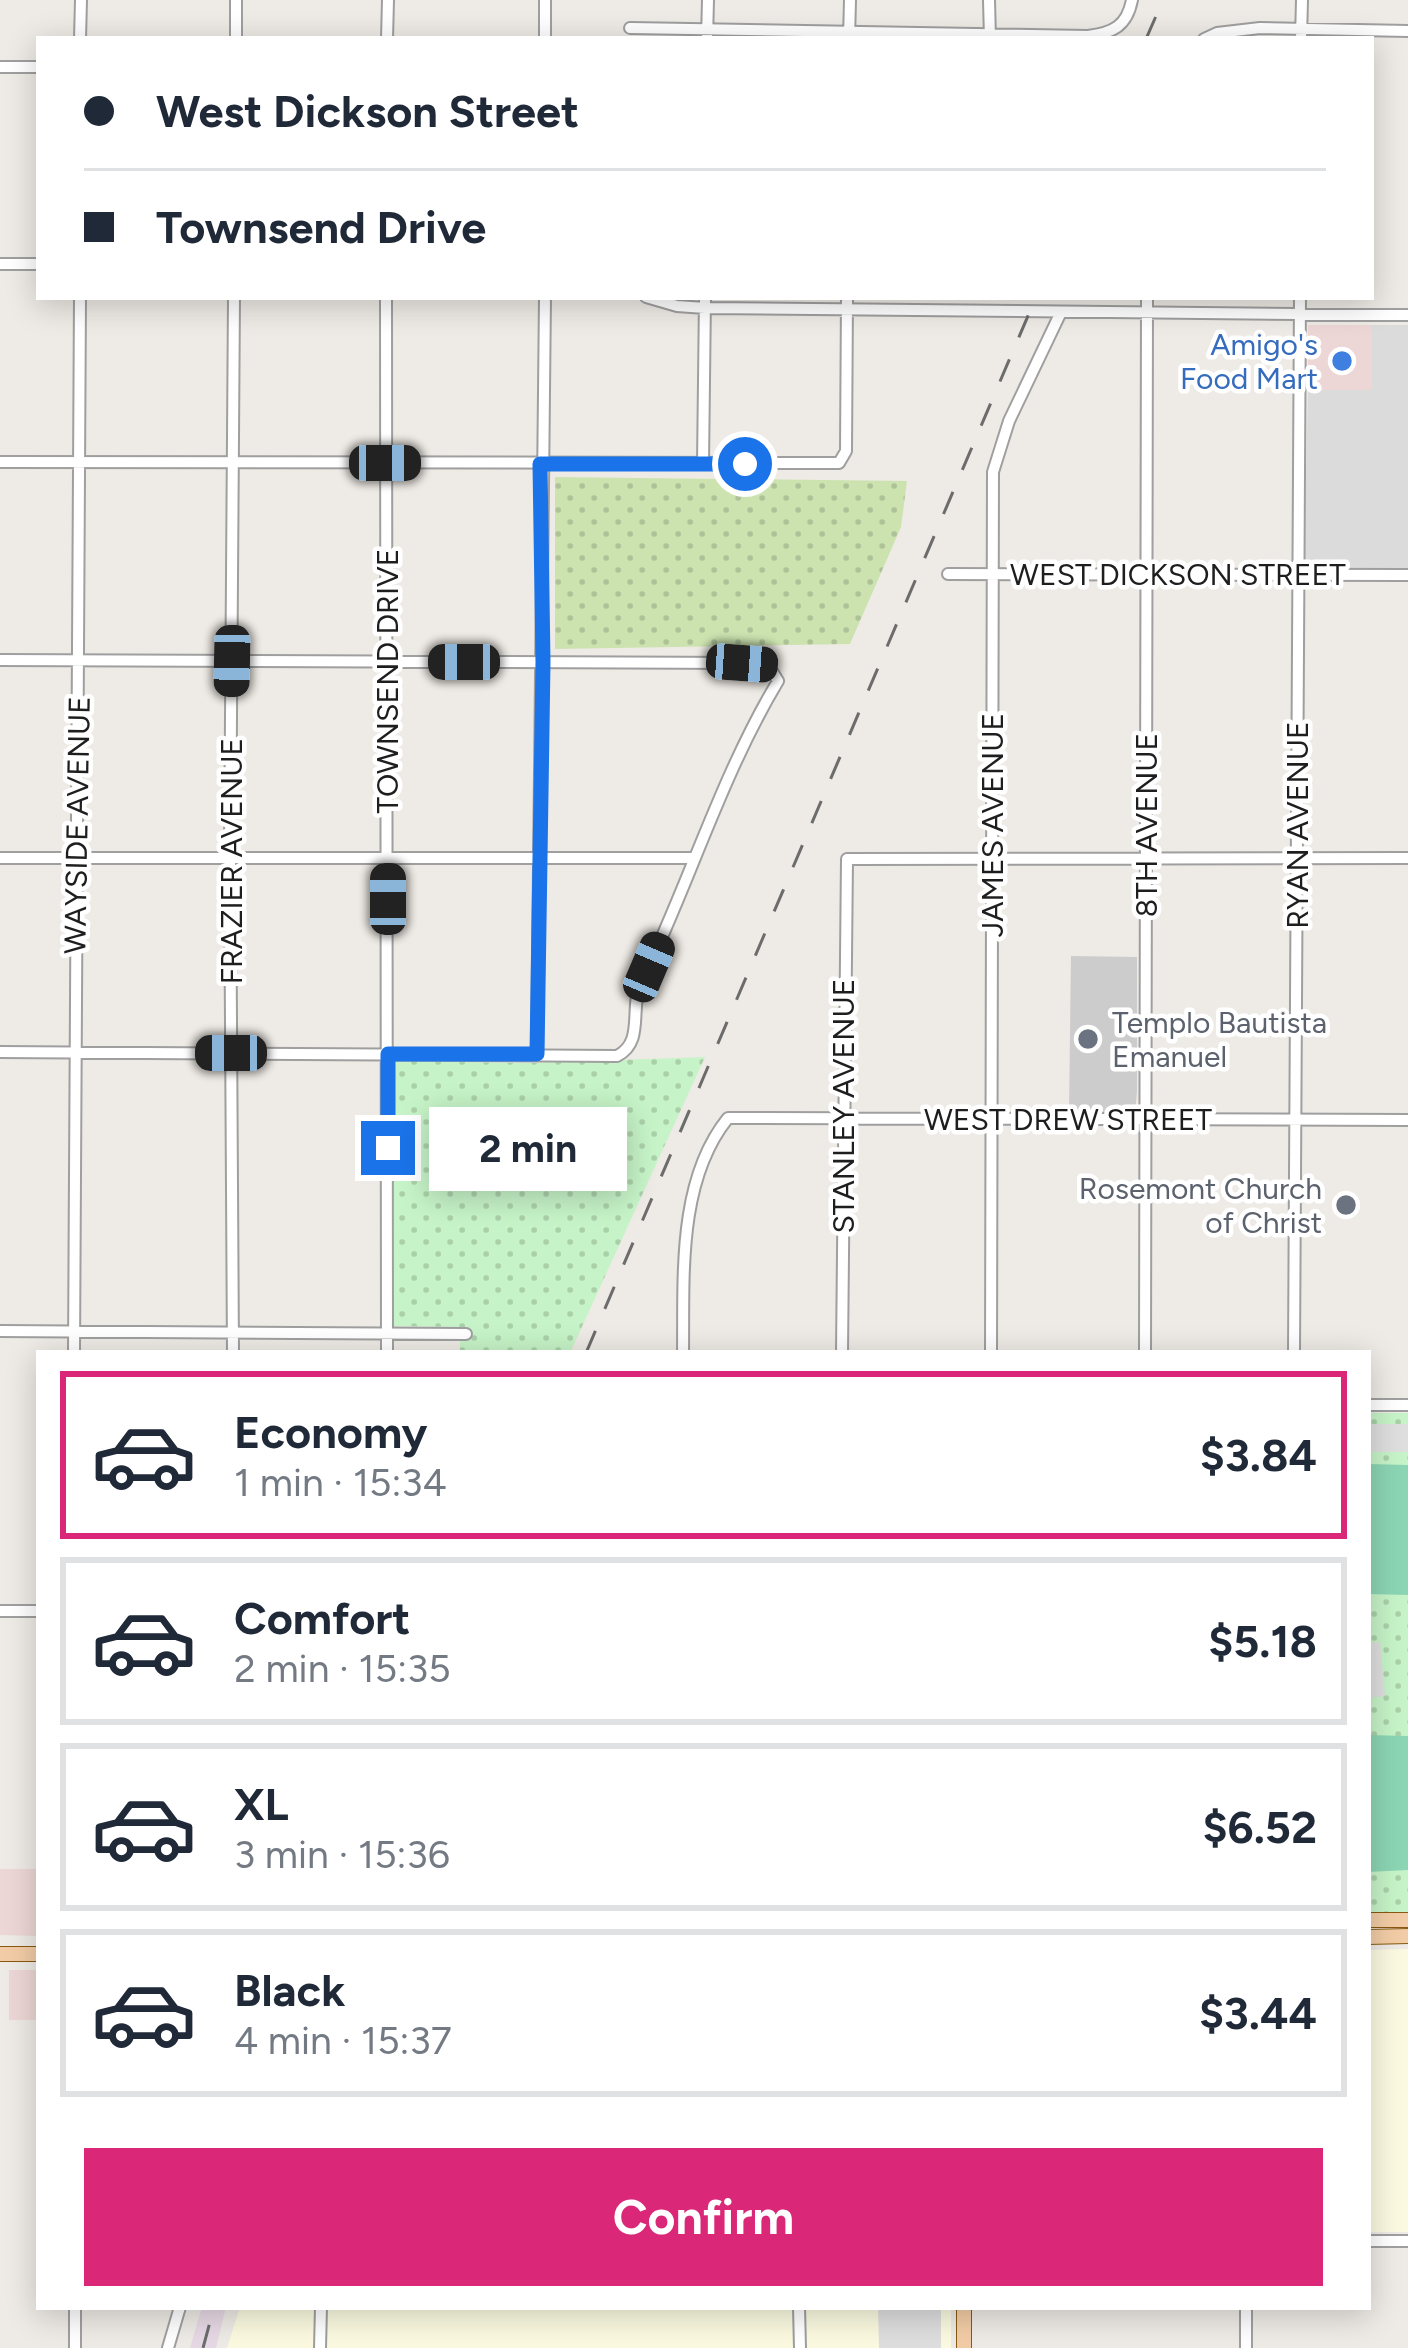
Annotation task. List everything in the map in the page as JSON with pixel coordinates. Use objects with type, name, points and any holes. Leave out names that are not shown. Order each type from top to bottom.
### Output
[{"type":"main road","points":[[1408,1920],[1372,1919],[1372,1937],[1408,1936]]},
{"type":"main road","points":[[0,1954],[36,1954]]},
{"type":"main road","points":[[964,2310],[964,2348]]},
{"type":"street","points":[[80,0],[80,36]]},
{"type":"street","points":[[236,0],[236,36]]},
{"type":"street","points":[[387,36],[388,0]]},
{"type":"street","points":[[545,0],[545,36]]},
{"type":"street","points":[[707,34],[708,0]]},
{"type":"street","points":[[849,35],[850,0]]},
{"type":"street","points":[[630,28],[707,34],[989,36],[989,0]]},
{"type":"street","points":[[1094,36],[1119,28],[1129,16],[1132,0]]},
{"type":"street","points":[[1301,35],[1302,0]]},
{"type":"street","points":[[1210,36],[1260,28],[1301,35],[1408,32]]},
{"type":"street","points":[[0,67],[36,68]]},
{"type":"street","points":[[0,264],[36,264]]},
{"type":"street","name":"WAYSIDE AVENUE","points":[[74,1350],[80,300]]},
{"type":"street","name":"FRAZIER AVENUE","points":[[232,1350],[234,300]]},
{"type":"street","name":"TOWNSEND DRIVE","points":[[386,300],[387,1350]]},
{"type":"street","points":[[537,1054],[545,300]]},
{"type":"street","points":[[656,300],[677,306],[847,302],[991,311],[1408,316]]},
{"type":"street","points":[[991,300],[991,311]]},
{"type":"street","name":"8TH AVENUE","points":[[1145,1350],[1147,300]]},
{"type":"street","name":"RYAN AVENUE","points":[[1294,1350],[1300,300]]},
{"type":"street","points":[[703,464],[705,302]]},
{"type":"street","points":[[0,462],[830,465],[844,458],[847,302]]},
{"type":"street","name":"JAMES AVENUE","points":[[992,1350],[993,472],[998,448],[1060,312]]},
{"type":"street","name":"WEST DICKSON STREET","points":[[948,574],[1408,575]]},
{"type":"street","points":[[0,660],[742,663],[768,665],[778,681],[746,739],[638,990],[635,1037],[629,1050],[604,1058],[0,1052]]},
{"type":"street","points":[[0,858],[695,858]]},
{"type":"street","points":[[992,859],[1408,858]]},
{"type":"street","name":"STANLEY AVENUE","points":[[842,1350],[847,859],[992,859]]},
{"type":"street","name":"WEST DREW STREET","points":[[683,1350],[688,1211],[712,1145],[728,1118],[1408,1120]]},
{"type":"street","points":[[0,1330],[466,1334]]},
{"type":"street","points":[[1371,1405],[1408,1405]]},
{"type":"street","points":[[0,1611],[36,1611]]},
{"type":"street","points":[[1371,2241],[1408,2241]]},
{"type":"street","points":[[75,2310],[76,2348]]},
{"type":"street","points":[[169,2348],[180,2310]]},
{"type":"street","points":[[320,2348],[321,2310]]},
{"type":"street","points":[[799,2310],[800,2348]]},
{"type":"street","points":[[1246,2310],[1246,2348]]},
{"type":"shaded area","points":[[1308,325],[1372,325],[1372,390],[1308,390]]},
{"type":"shaded area","points":[[1372,325],[1408,325],[1408,570],[1304,569],[1308,390],[1372,390]]},
{"type":"shaded area","points":[[1071,956],[1137,957],[1137,1092],[1131,1114],[1069,1113]]},
{"type":"shaded area","points":[[1371,1424],[1408,1424],[1408,1452],[1371,1452]]},
{"type":"shaded area","points":[[1380,1642],[1385,1696],[1371,1698],[1371,1643]]},
{"type":"shaded area","points":[[0,1869],[36,1869],[36,1936],[0,1935]]},
{"type":"shaded area","points":[[1408,1949],[1408,2232],[1371,2232],[1371,1950]]},
{"type":"shaded area","points":[[9,1970],[36,1970],[36,2020],[9,2020]]},
{"type":"shaded area","points":[[201,2310],[225,2310],[216,2348],[190,2348]]},
{"type":"shaded area","points":[[239,2310],[951,2310],[951,2348],[227,2348]]},
{"type":"shaded area","points":[[878,2310],[941,2310],[941,2348],[879,2348]]},
{"type":"green space","points":[[555,477],[907,481],[901,527],[850,644],[555,649]]},
{"type":"green space","points":[[705,1057],[571,1350],[460,1350],[460,1327],[392,1326],[394,1061],[533,1063]]},
{"type":"green space","points":[[1371,1413],[1408,1413],[1408,1913],[1371,1914]]},
{"type":"green space","points":[[1371,1464],[1408,1465],[1408,1595],[1371,1594]]},
{"type":"green space","points":[[1371,1735],[1408,1736],[1408,1870],[1371,1872]]},
{"type":"railway","points":[[1147,36],[1163,0]]},
{"type":"railway","points":[[587,1350],[1035,300]]},
{"type":"railway","points":[[203,2348],[213,2310]]},
{"type":"place","name":"Amigo's Food Mart","points":[[1342,361]]},
{"type":"place","name":"Templo Bautista Emanuel","points":[[1088,1039]]},
{"type":"place","name":"Rosemont Church of Christ","points":[[1346,1205]]},
{"type":"route","points":[[388,1148],[388,1054],[537,1054],[543,662],[540,464],[745,464]]}]
